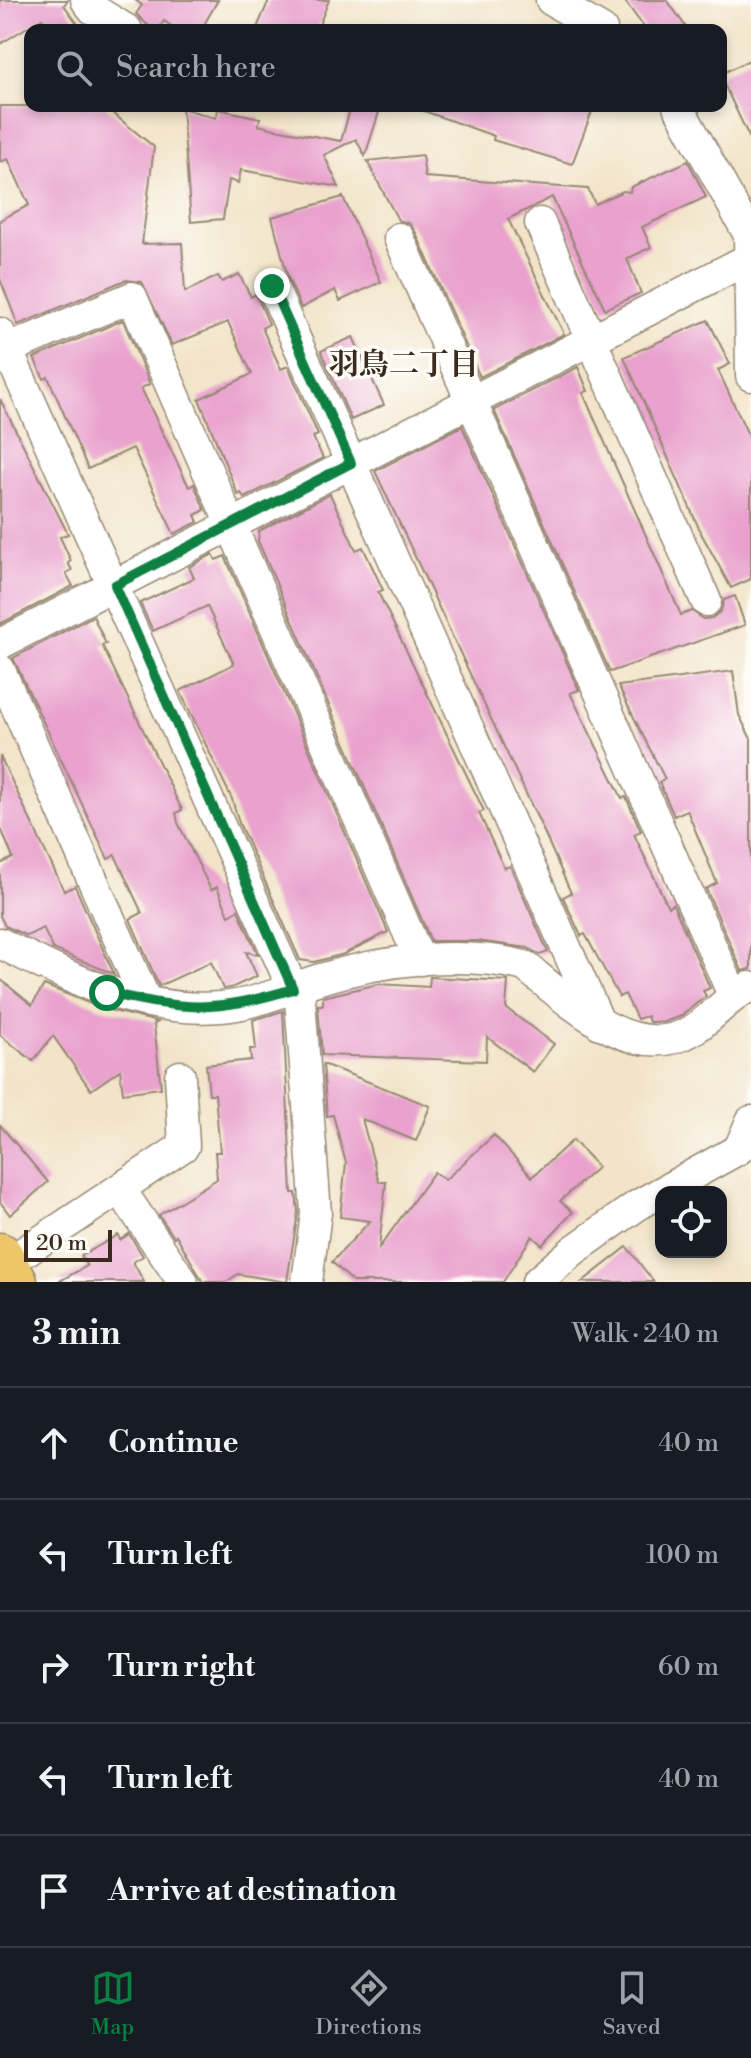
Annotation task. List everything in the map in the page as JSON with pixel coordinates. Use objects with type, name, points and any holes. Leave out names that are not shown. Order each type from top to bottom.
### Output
[{"type":"street","points":[[86,0],[93,9],[117,24]]},
{"type":"street","points":[[551,0],[592,24]]},
{"type":"street","points":[[681,112],[749,235],[748,343],[751,376]]},
{"type":"street","points":[[540,223],[706,601]]},
{"type":"street","points":[[0,943],[107,993],[178,1008],[219,1007],[352,972],[420,960],[467,960],[525,966],[601,1026],[664,1043],[692,1031],[742,990],[399,238]]},
{"type":"street","points":[[0,644],[750,258]]},
{"type":"street","points":[[272,286],[601,1026]]},
{"type":"street","points":[[307,1282],[316,1213],[296,987],[4,341],[132,297],[420,960]]},
{"type":"street","points":[[0,670],[146,1001]]},
{"type":"street","points":[[7,1267],[184,1146],[180,1076]]},
{"type":"street","points":[[537,1282],[574,1250],[638,1205],[739,1149],[751,1121]]},
{"type":"street","points":[[120,1189],[183,1282]]},
{"type":"building","points":[[0,0],[68,0],[64,5],[78,24],[46,24],[42,18],[32,24],[24,24],[24,29],[0,44]]},
{"type":"building","points":[[135,0],[218,0],[204,24],[168,24],[164,21],[162,24],[147,24],[136,14],[142,5]]},
{"type":"building","points":[[269,0],[329,0],[319,24],[259,24]]},
{"type":"building","points":[[624,0],[667,0],[684,24],[642,24]]},
{"type":"building","points":[[751,59],[751,141],[727,91],[727,71]]},
{"type":"building","points":[[0,106],[24,106],[24,112],[111,112],[154,147],[142,244],[182,243],[185,292],[218,276],[222,282],[239,274],[251,297],[256,294],[269,324],[262,328],[281,369],[288,366],[318,435],[313,437],[323,458],[244,498],[241,493],[238,495],[199,399],[252,374],[228,322],[172,345],[142,282],[125,280],[18,325],[0,279],[0,220],[29,205],[8,159],[0,162]]},
{"type":"building","points":[[182,112],[216,118],[217,112],[232,112],[260,118],[258,125],[341,141],[349,112],[379,112],[365,156],[356,139],[324,155],[339,187],[241,170],[238,183],[229,180],[223,219],[191,222]]},
{"type":"building","points":[[426,112],[592,112],[572,164],[493,140],[494,136]]},
{"type":"building","points":[[422,155],[425,177],[588,189],[595,204],[623,191],[630,192],[631,187],[688,161],[706,197],[642,227],[651,247],[627,259],[641,293],[605,309],[552,197],[508,219],[564,334],[480,377],[415,231],[409,223],[398,220],[367,161]]},
{"type":"building","points":[[343,197],[381,282],[340,301],[335,290],[301,308],[288,278],[272,217]]},
{"type":"building","points":[[123,320],[150,384],[141,388],[189,487],[194,484],[205,510],[195,515],[198,522],[174,534],[133,448],[88,469],[48,377],[44,379],[34,358]]},
{"type":"building","points":[[708,320],[730,364],[718,370],[751,441],[751,579],[731,588],[701,533],[624,357]]},
{"type":"building","points":[[353,337],[384,405],[351,420],[321,351]]},
{"type":"building","points":[[578,367],[588,391],[583,393],[681,615],[692,611],[703,619],[712,618],[721,611],[724,600],[735,596],[745,625],[610,672],[494,410]]},
{"type":"building","points":[[0,399],[68,534],[60,537],[71,561],[68,563],[72,570],[66,573],[73,586],[0,624]]},
{"type":"building","points":[[462,426],[579,690],[570,693],[622,798],[626,797],[641,831],[634,834],[668,907],[673,904],[710,988],[703,991],[706,996],[681,1016],[664,1022],[649,1022],[647,1016],[637,1019],[625,994],[619,997],[585,934],[581,936],[563,897],[571,893],[544,832],[375,471]]},
{"type":"building","points":[[330,494],[356,550],[363,547],[383,590],[378,592],[484,811],[479,813],[504,868],[510,866],[548,952],[540,955],[528,948],[477,941],[431,941],[258,541],[259,531]]},
{"type":"building","points":[[213,554],[216,560],[225,556],[388,932],[344,954],[314,962],[300,960],[239,823],[232,799],[180,691],[234,664],[207,606],[153,631],[140,603],[194,578],[189,567]]},
{"type":"building","points":[[93,616],[106,644],[102,645],[182,810],[176,813],[178,823],[211,890],[217,887],[229,915],[238,910],[258,954],[246,952],[257,976],[231,988],[223,989],[211,962],[159,986],[130,919],[142,913],[115,855],[108,859],[13,658]]},
{"type":"building","points":[[733,671],[739,715],[751,739],[751,969],[742,971],[706,889],[717,883],[687,810],[674,816],[659,782],[665,779],[618,686]]},
{"type":"building","points":[[0,756],[64,891],[75,886],[114,974],[53,949],[43,928],[27,936],[5,926],[0,916],[0,864],[13,858],[0,826]]},
{"type":"building","points":[[430,977],[508,981],[506,1008],[554,1044],[533,1072],[487,1037],[486,1061],[322,1055],[318,1005],[323,1005],[323,997],[378,984],[429,987]]},
{"type":"building","points":[[0,979],[32,1005],[44,985],[101,1008],[158,1022],[154,1024],[161,1088],[123,1093],[120,1070],[91,1090],[53,1036],[33,1061],[0,1035]]},
{"type":"building","points":[[283,1011],[292,1193],[296,1193],[298,1212],[287,1282],[238,1274],[226,1282],[203,1282],[176,1235],[174,1237],[159,1215],[217,1179],[215,1152],[220,1152],[215,1094],[209,1094],[206,1065],[251,1060],[250,1049],[256,1049],[253,1020]]},
{"type":"building","points":[[323,1064],[430,1106],[416,1141],[362,1119],[379,1182],[386,1182],[379,1248],[434,1172],[445,1180],[494,1135],[532,1177],[573,1140],[598,1167],[560,1201],[573,1212],[542,1245],[532,1236],[503,1282],[353,1282],[332,1262],[370,1221],[340,1217],[346,1163],[333,1115],[327,1116]]},
{"type":"building","points":[[0,1125],[48,1182],[10,1215],[0,1202]]},
{"type":"building","points":[[129,1234],[143,1256],[133,1262],[144,1282],[58,1282],[87,1266],[81,1256],[118,1235],[120,1240]]},
{"type":"building","points":[[627,1247],[654,1282],[582,1282]]},
{"type":"district","name":"羽鳥二丁目","points":[[404,364]]},
{"type":"route","points":[[107,993],[178,1008],[240,1005],[293,989],[115,585],[351,463],[272,286]]}]
